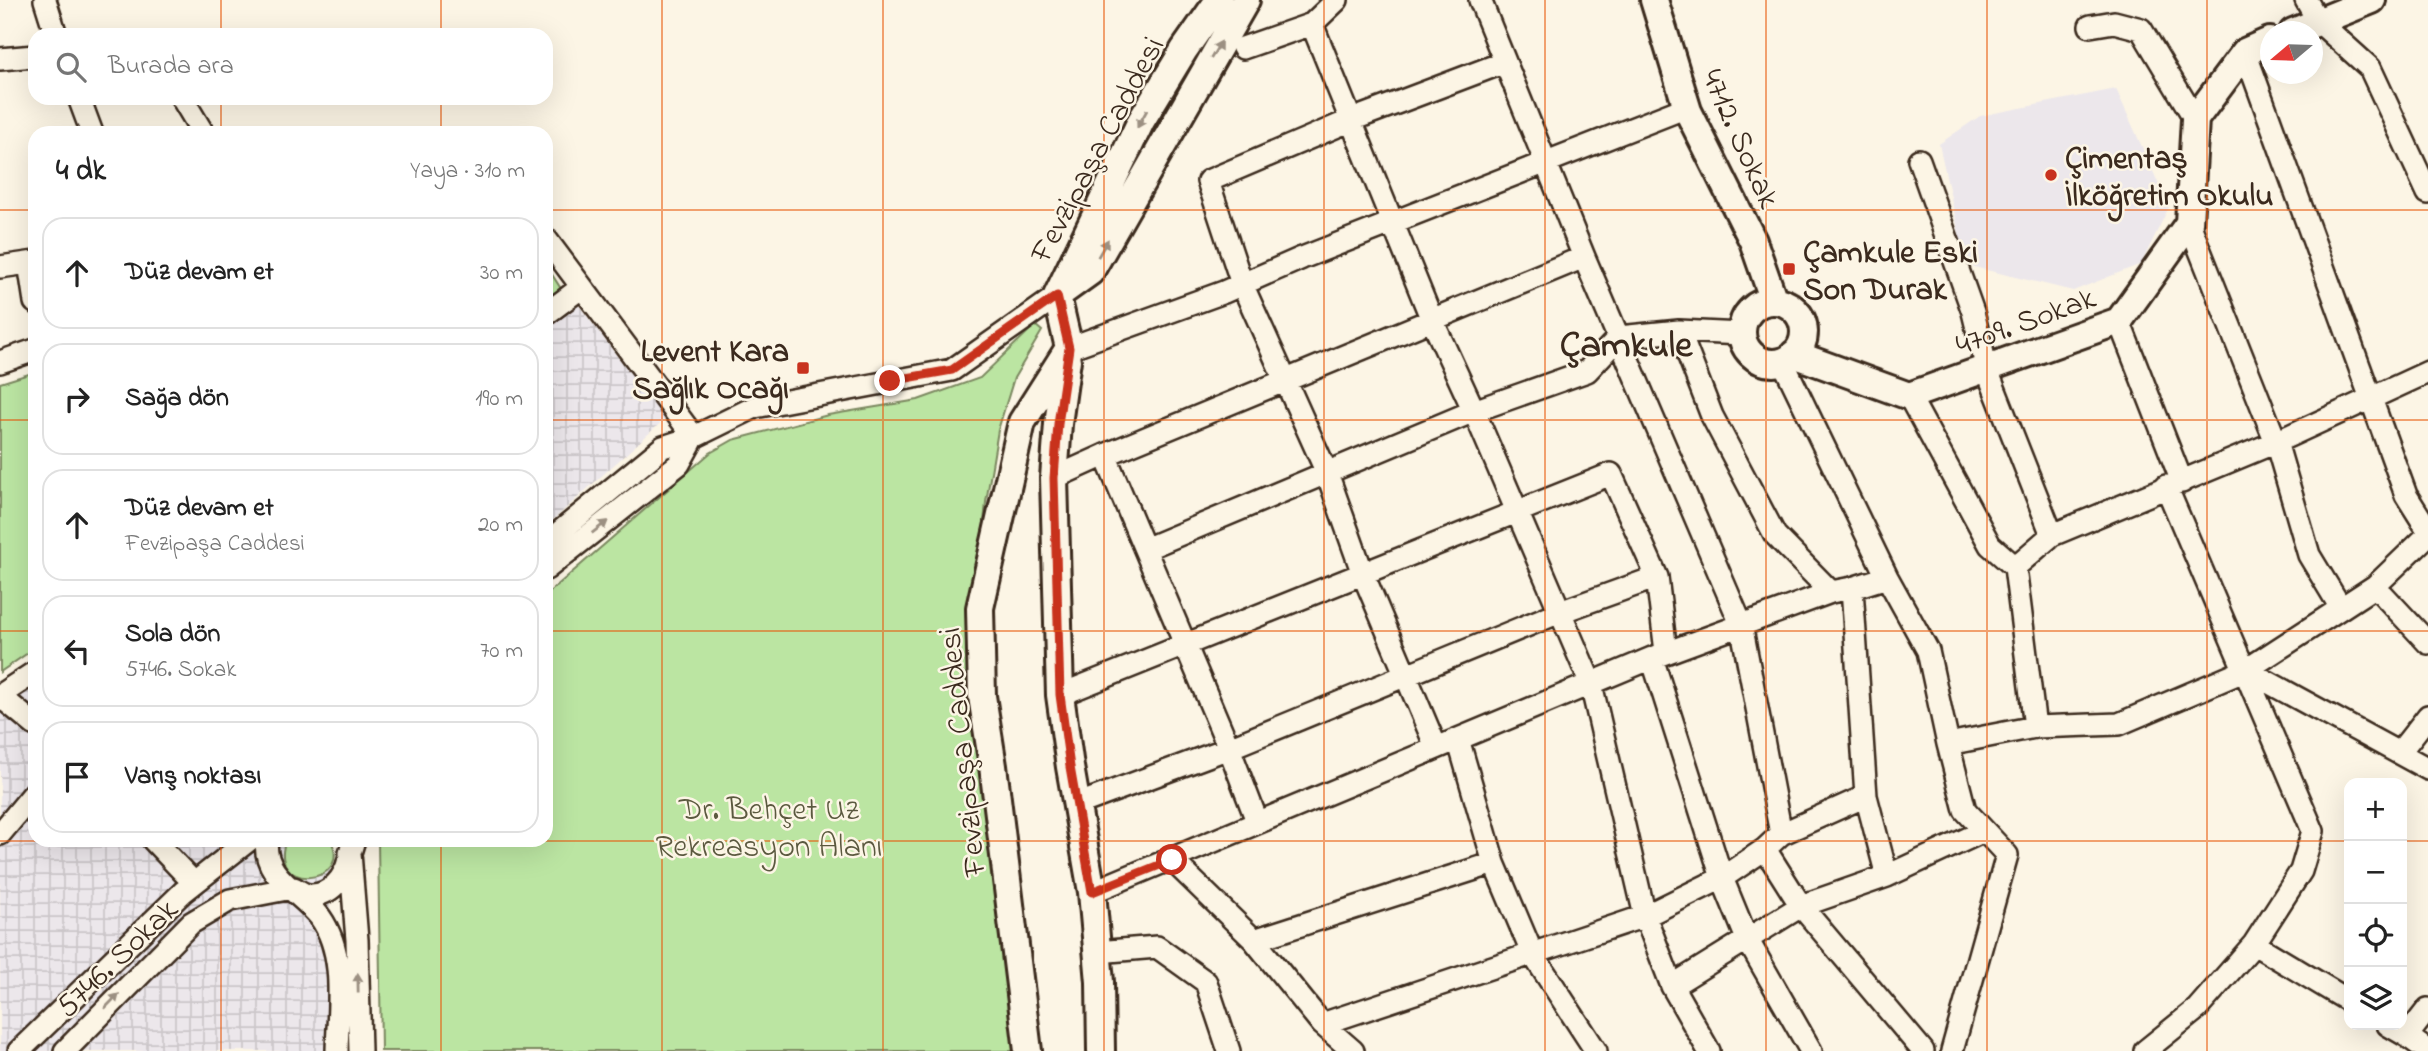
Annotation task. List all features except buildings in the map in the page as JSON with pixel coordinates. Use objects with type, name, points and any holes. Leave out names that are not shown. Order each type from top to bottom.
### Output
[{"type":"street","points":[[45,0],[54,28]]},
{"type":"street","name":"Fevzipaşa Caddesi","points":[[1027,1051],[993,766],[982,696],[980,608],[1022,422],[1069,348],[1057,296],[1141,121],[1184,50],[1219,0]]},
{"type":"street","name":"Fevzipaşa Caddesi","points":[[1057,296],[1090,272],[1246,0]]},
{"type":"street","points":[[1243,48],[1312,24],[1337,0]]},
{"type":"street","points":[[1480,0],[1584,257],[1741,624],[1781,834]]},
{"type":"street","name":"4712. Sokak","points":[[1654,0],[1687,107],[1752,242],[1774,301]]},
{"type":"street","points":[[2312,10],[2372,0]]},
{"type":"street","points":[[2312,10],[2370,68],[2428,193]]},
{"type":"street","points":[[2090,26],[2114,22],[2141,29],[2195,118]]},
{"type":"street","points":[[1312,24],[1349,121],[1432,320],[1591,684],[1645,916],[1699,1047]]},
{"type":"street","points":[[2260,45],[2245,52],[2195,118],[2189,223],[2276,442],[2309,555],[2341,608]]},
{"type":"street","points":[[1948,744],[2035,727],[2119,723],[2246,670],[2375,586],[2428,532],[2406,495],[2245,52]]},
{"type":"street","points":[[0,59],[28,57]]},
{"type":"street","points":[[1436,747],[1363,573],[1327,473],[1242,284],[1208,181],[1349,121],[1505,62]]},
{"type":"street","points":[[82,105],[89,126]]},
{"type":"street","points":[[186,105],[199,126]]},
{"type":"street","points":[[1101,1051],[1092,892],[1060,695],[1054,478],[1058,424],[1069,348],[1242,284],[1392,222],[1687,107]]},
{"type":"street","points":[[1919,160],[1973,312],[1987,370],[2052,535]]},
{"type":"street","name":"4709. Sokak","points":[[1909,396],[2119,321],[2189,223]]},
{"type":"street","points":[[553,248],[694,437]]},
{"type":"street","points":[[1054,478],[1584,257]]},
{"type":"street","points":[[0,267],[28,263]]},
{"type":"street","points":[[553,309],[582,287]]},
{"type":"street","points":[[553,537],[663,447],[694,437],[755,407],[952,370],[1057,296]]},
{"type":"street","points":[[1774,301],[1793,309],[1803,326],[1800,346],[1788,358],[1774,363],[1756,358],[1744,344],[1742,334],[1748,314],[1755,307],[1774,301]]},
{"type":"street","points":[[2119,321],[2174,484],[2246,670],[2313,831],[2301,871],[2254,944],[2197,1009],[2146,1051]]},
{"type":"street","points":[[1144,549],[1474,411],[1587,371],[1619,337],[1679,331],[1742,334]]},
{"type":"street","points":[[1679,331],[1712,416],[1775,535],[1841,590],[1866,796],[1887,876]]},
{"type":"street","points":[[0,362],[28,352]]},
{"type":"street","points":[[1788,358],[1909,396],[1990,545],[2015,567],[2035,727]]},
{"type":"street","points":[[1788,358],[1887,578],[1928,651],[1965,810],[2007,855],[1952,1051]]},
{"type":"street","points":[[2015,567],[2052,535],[2276,442],[2428,372]]},
{"type":"street","points":[[553,563],[679,464],[694,437]]},
{"type":"street","points":[[1105,455],[1229,748],[1257,821]]},
{"type":"street","points":[[1060,695],[1611,474],[1657,577],[1659,655],[1722,878],[1747,939],[1811,1051]]},
{"type":"street","points":[[1076,805],[1229,748],[1560,612],[1657,577]]},
{"type":"street","points":[[1092,892],[1659,655],[1841,590],[1887,578]]},
{"type":"street","points":[[2375,586],[2428,643]]},
{"type":"street","points":[[2246,670],[2428,769]]},
{"type":"street","points":[[28,677],[0,696],[28,720]]},
{"type":"street","points":[[2399,754],[2428,716]]},
{"type":"street","points":[[1458,739],[1494,863],[1532,953],[1596,1051]]},
{"type":"street","points":[[1322,1024],[1645,916],[1722,878],[1765,849],[1781,834],[1866,796]]},
{"type":"street","points":[[0,834],[28,800]]},
{"type":"street","points":[[1672,986],[1801,906],[1887,876],[1984,831]]},
{"type":"street","points":[[160,847],[194,883]]},
{"type":"street","points":[[219,847],[220,862]]},
{"type":"street","name":"5746. Sokak","points":[[19,1051],[194,883],[240,847]]},
{"type":"street","points":[[266,847],[269,864],[278,878],[292,888],[321,918],[331,943],[339,972],[337,1051]]},
{"type":"street","points":[[350,847],[357,940],[360,1051]]},
{"type":"street","name":"5746. Sokak","points":[[65,1051],[191,923],[230,900],[292,888],[308,896],[324,892],[338,883],[347,869],[350,847]]},
{"type":"street","points":[[1765,849],[1801,906],[1923,1051]]},
{"type":"street","points":[[1172,860],[1254,940],[1322,1024],[1353,1051]]},
{"type":"street","points":[[1254,940],[1494,863]]},
{"type":"street","points":[[2254,944],[2344,998]]},
{"type":"street","points":[[1097,952],[1157,947],[1206,982],[1229,1051]]},
{"type":"street","points":[[2407,1036],[2428,1009]]},
{"type":"street","points":[[2397,1030],[2428,1051]]},
{"type":"shaded area","name":"Çimentaş İlköğretim Okulu","points":[[2116,89],[2169,207],[2141,264],[2073,291],[1966,265],[1939,144],[1980,116]]},
{"type":"shaded area","points":[[577,303],[665,419],[553,520],[553,319]]},
{"type":"shaded area","points":[[28,681],[28,847],[331,847],[327,1051],[0,1051],[0,700]]},
{"type":"green space","points":[[553,276],[563,292],[553,299]]},
{"type":"green space","name":"Dr. Behçet Uz Rekreasyon Alanı","points":[[1035,325],[1042,331],[1014,378],[998,430],[986,502],[975,615],[1016,1051],[381,1051],[378,847],[553,847],[553,589],[710,453],[733,440],[828,415],[918,400],[980,378]]},
{"type":"green space","points":[[28,374],[28,653],[0,672],[0,383]]},
{"type":"green space","points":[[285,847],[333,847],[335,856],[330,867],[321,874],[309,877],[297,875],[288,869],[283,857]]},
{"type":"place","name":"Çimentaş İlköğretim Okulu","points":[[2051,175]]},
{"type":"place","name":"Çamkule Eski Son Durak","points":[[1789,269]]},
{"type":"place","name":"Levent Kara Sağlık Ocağı","points":[[803,368]]},
{"type":"district","name":"Çamkule","points":[[1626,343]]},
{"type":"route","points":[[890,381],[952,370],[1057,296],[1069,348],[1058,424],[1054,478],[1060,695],[1092,892],[1172,860]]}]
